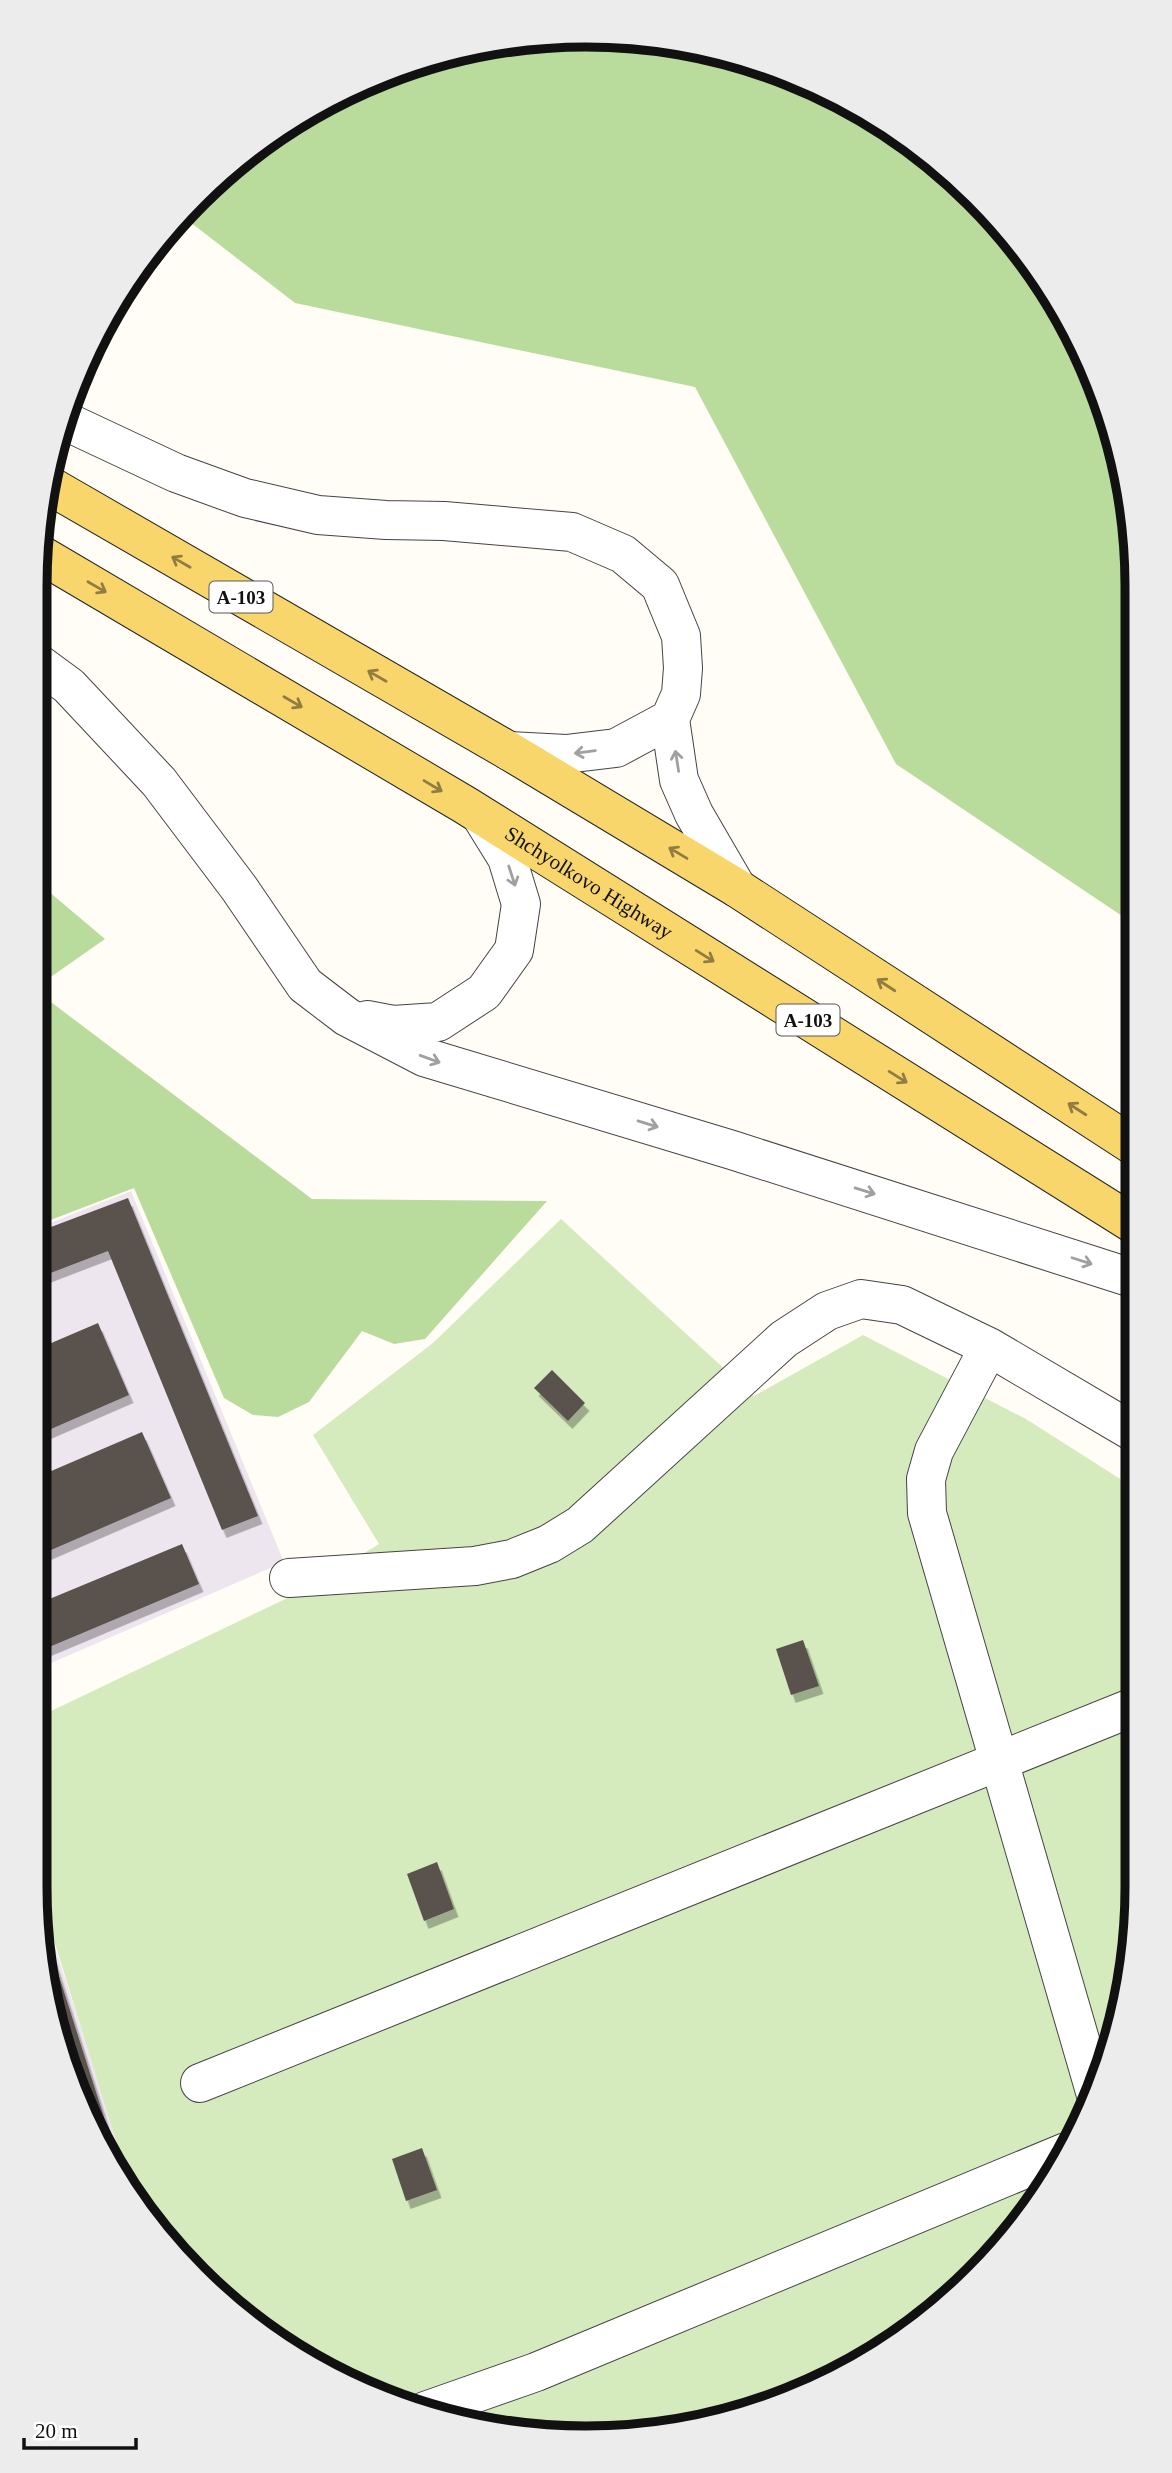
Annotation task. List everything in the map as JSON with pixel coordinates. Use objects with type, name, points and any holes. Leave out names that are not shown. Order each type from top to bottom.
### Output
[{"type":"main road","name":"А-103","points":[[56,491],[509,751],[737,888],[1125,1140]]},
{"type":"main road","name":"Shchyolkovo Highway","points":[[48,559],[401,766],[1125,1219]]},
{"type":"street","points":[[73,425],[176,473],[245,498],[318,515],[572,531],[623,554],[660,585],[681,636],[681,694],[670,719],[679,779],[694,814],[737,888]]},
{"type":"street","points":[[47,670],[68,686],[159,782],[239,888],[305,985],[347,1017],[424,1058],[732,1150],[1125,1276]]},
{"type":"street","points":[[509,751],[566,754],[616,748],[670,719]]},
{"type":"street","points":[[347,1017],[393,1024],[438,1022],[484,992],[514,950],[521,904],[507,858],[481,816]]},
{"type":"street","points":[[289,1578],[475,1566],[512,1559],[550,1544],[580,1525],[784,1339],[827,1311],[861,1299],[902,1305],[989,1347],[1125,1427]]},
{"type":"street","points":[[989,1347],[934,1451],[926,1479],[927,1513],[1090,2076]]},
{"type":"street","points":[[200,2084],[1125,1710]]},
{"type":"street","points":[[441,2405],[536,2372],[1052,2158]]},
{"type":"shaded area","points":[[131,1191],[284,1562],[47,1665],[47,1224]]},
{"type":"shaded area","points":[[49,1927],[125,2166],[88,2093],[76,2060],[58,1992]]},
{"type":"green space","points":[[586,47],[621,48],[691,58],[759,76],[792,88],[855,119],[914,159],[967,205],[991,231],[1034,287],[1053,317],[1084,380],[1106,447],[1124,551],[1125,918],[896,764],[695,387],[295,303],[190,222],[258,159],[317,119],[380,88],[413,76],[481,58],[551,48]]},
{"type":"green space","points":[[47,890],[105,939],[47,980]]},
{"type":"green space","points":[[47,999],[312,1199],[547,1201],[425,1339],[394,1344],[362,1331],[309,1402],[278,1417],[253,1415],[224,1398],[134,1188],[47,1221]]},
{"type":"green space","points":[[561,1219],[754,1396],[863,1335],[1026,1419],[1125,1482],[1124,1922],[1114,1992],[1096,2060],[1084,2093],[1053,2156],[1034,2186],[991,2242],[941,2292],[885,2335],[855,2354],[792,2385],[725,2407],[621,2425],[551,2425],[516,2421],[447,2407],[380,2385],[317,2354],[287,2335],[231,2292],[205,2268],[159,2215],[122,2162],[48,1921],[47,1713],[302,1591],[379,1544],[313,1435],[433,1343]]},
{"type":"building","points":[[128,1198],[258,1516],[222,1530],[108,1251],[47,1274],[47,1228]]},
{"type":"building","points":[[98,1323],[129,1395],[47,1431],[47,1345]]},
{"type":"building","points":[[552,1370],[585,1403],[568,1421],[534,1388]]},
{"type":"building","points":[[142,1432],[171,1498],[47,1552],[47,1473]]},
{"type":"building","points":[[182,1544],[199,1584],[47,1648],[47,1600]]},
{"type":"building","points":[[803,1640],[819,1686],[791,1695],[776,1649]]},
{"type":"building","points":[[437,1862],[454,1909],[424,1921],[407,1874]]},
{"type":"building","points":[[51,1953],[112,2143],[88,2093],[76,2060],[58,1992]]},
{"type":"building","points":[[422,2148],[437,2190],[406,2201],[392,2159]]}]
